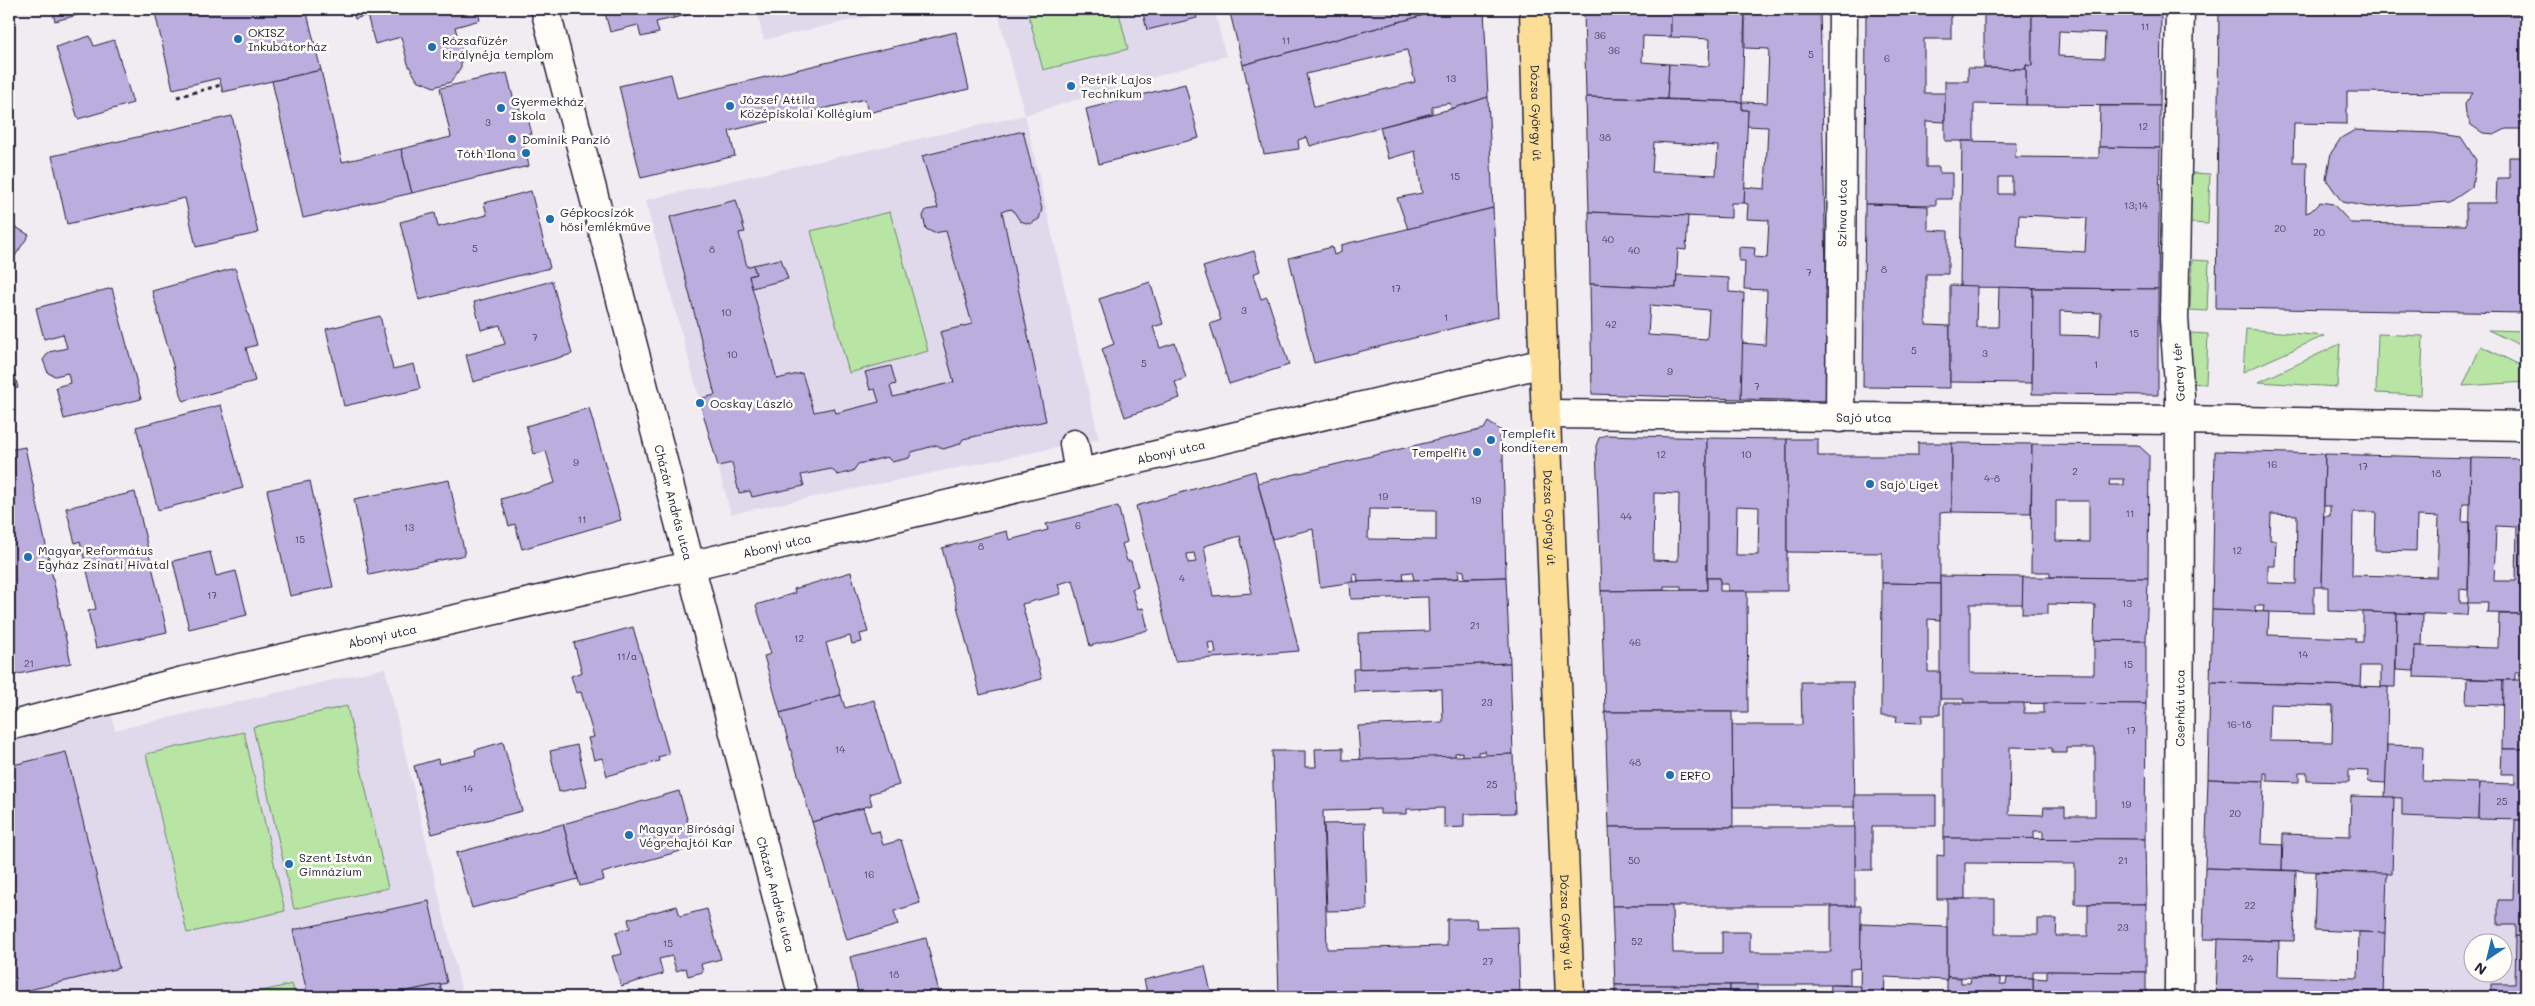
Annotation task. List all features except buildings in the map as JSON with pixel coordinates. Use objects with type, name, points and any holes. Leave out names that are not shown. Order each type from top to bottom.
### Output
[{"type":"main road","name":"Dózsa György út","points":[[1534,9],[1544,363],[1570,997]]},
{"type":"street","name":"Cházár András utca","points":[[545,9],[803,997]]},
{"type":"street","name":"Szinva utca","points":[[1840,418],[1843,9]]},
{"type":"street","name":"Garay tér","points":[[2180,9],[2174,320],[2180,420],[2526,426]]},
{"type":"street","name":"Abonyi utca","points":[[9,726],[183,681],[689,566],[1544,363]]},
{"type":"street","name":"Sajó utca","points":[[1546,414],[2180,420]]},
{"type":"street","name":"Cserhát utca","points":[[2179,997],[2180,420]]},
{"type":"street","points":[[1074,444],[1079,473]]},
{"type":"path","points":[[178,97],[221,85]]},
{"type":"shaded area","points":[[756,9],[901,9],[764,40]]},
{"type":"shaded area","name":"Petrik Lajos Technikum","points":[[997,9],[1214,9],[1226,56],[1025,115]]},
{"type":"shaded area","points":[[1025,115],[1099,439],[731,514],[645,200]]},
{"type":"shaded area","name":"Szent István Gimnázium","points":[[385,668],[463,997],[9,997],[9,740],[112,716],[115,730]]},
{"type":"shaded area","points":[[2394,797],[2402,798],[2402,816],[2526,820],[2526,997],[2383,997],[2387,873],[2392,873]]},
{"type":"green space","points":[[1027,9],[1118,9],[1128,49],[1043,70]]},
{"type":"green space","points":[[2192,173],[2210,174],[2208,224],[2190,223]]},
{"type":"green space","points":[[890,212],[928,351],[849,373],[811,231]]},
{"type":"green space","points":[[2192,260],[2209,261],[2207,311],[2190,310]]},
{"type":"green space","points":[[2246,329],[2324,336],[2243,372]]},
{"type":"green space","points":[[2488,330],[2526,331],[2526,348]]},
{"type":"green space","points":[[2191,333],[2208,334],[2206,384],[2189,383]]},
{"type":"green space","points":[[2378,334],[2423,336],[2421,395],[2376,393]]},
{"type":"green space","points":[[2340,344],[2337,387],[2259,382]]},
{"type":"green space","points":[[2481,346],[2526,368],[2526,382],[2463,386]]},
{"type":"green space","points":[[347,706],[388,888],[294,909],[253,727]]},
{"type":"green space","points":[[244,732],[285,911],[187,933],[146,754]]},
{"type":"green space","points":[[292,984],[296,997],[237,997]]},
{"type":"place","name":"OKISZ Inkubátorház","points":[[238,39]]},
{"type":"place","name":"Rózsafüzér királynéja templom","points":[[432,47]]},
{"type":"place","name":"Petrik Lajos Technikum","points":[[1071,86]]},
{"type":"place","name":"József Attila Középiskolai Kollégium","points":[[730,106]]},
{"type":"place","name":"Gyermekház Iskola","points":[[501,108]]},
{"type":"place","name":"Dominik Panzió","points":[[512,139]]},
{"type":"place","name":"Tóth Ilona","points":[[526,153]]},
{"type":"place","name":"Gépkocsizók hősi emlékműve","points":[[550,219]]},
{"type":"place","name":"Ocskay László","points":[[700,403]]},
{"type":"place","name":"Templefit konditerem","points":[[1491,440]]},
{"type":"place","name":"Tempelfit","points":[[1477,452]]},
{"type":"place","name":"Sajó Liget","points":[[1870,484]]},
{"type":"place","name":"Magyar Református Egyház Zsinati Hivatal","points":[[28,557]]},
{"type":"place","name":"ERFO","points":[[1670,775]]},
{"type":"place","name":"Magyar Bírósági Végrehajtói Kar","points":[[629,835]]},
{"type":"place","name":"Szent István Gimnázium","points":[[289,864]]}]
